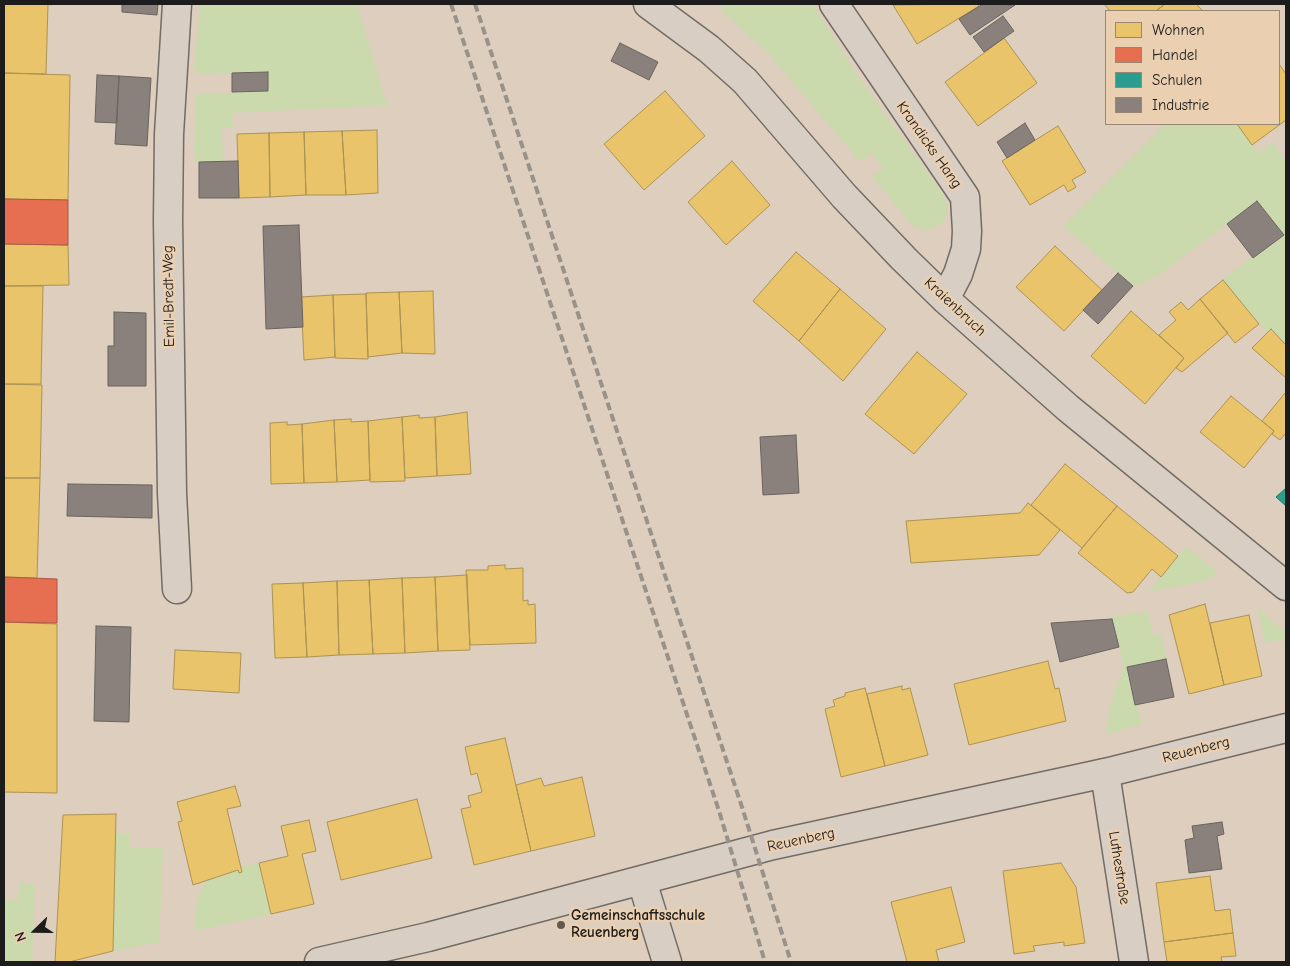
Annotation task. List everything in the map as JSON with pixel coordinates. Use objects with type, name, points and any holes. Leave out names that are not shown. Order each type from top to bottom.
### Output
[{"type":"street","name":"Emil-Bredt-Weg","points":[[177,4],[169,134],[168,221],[172,493],[178,589]]},
{"type":"street","name":"Kraienbruch","points":[[648,4],[708,49],[745,81],[844,196],[904,260],[945,299],[1068,408],[1286,586]]},
{"type":"street","name":"Krandicks Hang","points":[[834,4],[965,197],[966,249],[958,274],[945,299]]},
{"type":"street","name":"Reuenberg","points":[[318,962],[428,937],[773,845],[1105,773],[1286,728]]},
{"type":"street","name":"Luthestraße","points":[[1105,773],[1134,962]]},
{"type":"street","points":[[642,881],[667,962]]},
{"type":"green space","points":[[200,4],[357,4],[387,105],[232,113],[233,127],[222,128],[223,162],[196,162],[194,150],[196,94],[268,91],[267,72],[196,74],[194,69]]},
{"type":"green space","points":[[728,4],[812,4],[862,82],[941,191],[948,207],[944,220],[939,225],[924,231],[912,225],[872,176],[883,168],[872,153],[860,162],[769,54],[719,8]]},
{"type":"green space","points":[[1164,125],[1239,125],[1259,153],[1273,142],[1286,162],[1286,345],[1271,329],[1267,332],[1222,280],[1284,235],[1257,201],[1160,274],[1139,285],[1133,286],[1063,226]]},
{"type":"green space","points":[[1186,546],[1217,572],[1216,575],[1206,580],[1149,592]]},
{"type":"green space","points":[[1258,608],[1286,633],[1286,650],[1283,639],[1265,643]]},
{"type":"green space","points":[[1148,612],[1153,635],[1161,634],[1166,659],[1127,667],[1135,705],[1137,705],[1142,724],[1106,734],[1110,705],[1124,667],[1112,616]]},
{"type":"green space","points":[[115,834],[129,834],[129,847],[163,848],[159,942],[113,951]]},
{"type":"green space","points":[[259,863],[271,914],[195,931],[197,897],[203,889],[203,882],[241,867]]},
{"type":"green space","points":[[19,882],[35,884],[32,962],[4,962],[4,899],[18,900]]},
{"type":"building: Wohnen","points":[[4,4],[48,4],[46,74],[4,73]]},
{"type":"building: Wohnen","points":[[977,4],[979,6],[917,44],[893,5]]},
{"type":"building: Wohnen","points":[[1104,4],[1165,4],[1157,10],[1109,10]]},
{"type":"building: Wohnen","points":[[1165,4],[1196,4],[1202,10],[1157,10]]},
{"type":"building: Wohnen","points":[[1004,38],[1037,83],[978,126],[945,82]]},
{"type":"building: Wohnen","points":[[1280,65],[1286,74],[1286,120],[1280,124]]},
{"type":"building: Wohnen","points":[[4,73],[70,75],[68,200],[4,199]]},
{"type":"building: Wohnen","points":[[665,91],[705,136],[644,190],[604,144]]},
{"type":"building: Wohnen","points":[[1238,125],[1279,125],[1252,145]]},
{"type":"building: Wohnen","points":[[1058,126],[1086,172],[1072,180],[1076,187],[1068,192],[1064,185],[1030,205],[1002,161]]},
{"type":"building: Wohnen","points":[[377,130],[378,193],[346,195],[342,131]]},
{"type":"building: Wohnen","points":[[342,131],[346,195],[306,195],[304,132]]},
{"type":"building: Wohnen","points":[[304,132],[306,195],[270,197],[269,133]]},
{"type":"building: Wohnen","points":[[269,133],[270,197],[239,198],[237,134]]},
{"type":"building: Wohnen","points":[[732,161],[770,205],[726,245],[688,202]]},
{"type":"building: Wohnen","points":[[4,244],[68,245],[69,285],[4,286]]},
{"type":"building: Wohnen","points":[[1055,246],[1102,290],[1064,331],[1016,287]]},
{"type":"building: Wohnen","points":[[796,252],[840,289],[799,341],[753,301]]},
{"type":"building: Wohnen","points":[[1223,280],[1259,324],[1235,343],[1200,299]]},
{"type":"building: Wohnen","points":[[4,286],[43,286],[41,384],[4,384]]},
{"type":"building: Wohnen","points":[[840,289],[886,329],[843,381],[799,341]]},
{"type":"building: Wohnen","points":[[433,291],[435,354],[402,353],[399,292]]},
{"type":"building: Wohnen","points":[[399,292],[402,353],[368,357],[366,293]]},
{"type":"building: Wohnen","points":[[366,294],[368,359],[335,358],[333,295]]},
{"type":"building: Wohnen","points":[[333,295],[335,357],[304,360],[301,297]]},
{"type":"building: Wohnen","points":[[1200,299],[1228,333],[1182,372],[1176,368],[1184,358],[1159,335],[1176,320],[1169,312],[1181,302],[1188,310]]},
{"type":"building: Wohnen","points":[[1131,311],[1184,358],[1145,404],[1091,356]]},
{"type":"building: Wohnen","points":[[1271,329],[1286,345],[1286,378],[1252,348]]},
{"type":"building: Wohnen","points":[[917,352],[967,394],[914,454],[865,414]]},
{"type":"building: Wohnen","points":[[4,384],[42,385],[40,478],[4,478]]},
{"type":"building: Wohnen","points":[[1286,392],[1286,433],[1280,440],[1272,434],[1274,431],[1262,421]]},
{"type":"building: Wohnen","points":[[1231,396],[1274,431],[1244,468],[1200,432]]},
{"type":"building: Wohnen","points":[[467,412],[471,474],[437,476],[435,417]]},
{"type":"building: Wohnen","points":[[419,415],[419,418],[435,417],[437,476],[405,478],[402,417]]},
{"type":"building: Wohnen","points":[[402,417],[405,481],[370,482],[368,421]]},
{"type":"building: Wohnen","points":[[351,419],[351,422],[368,421],[370,480],[337,482],[334,420]]},
{"type":"building: Wohnen","points":[[334,420],[337,482],[304,483],[302,424]]},
{"type":"building: Wohnen","points":[[287,422],[287,425],[302,424],[304,483],[271,484],[270,423]]},
{"type":"building: Wohnen","points":[[1065,464],[1117,506],[1082,548],[1031,505]]},
{"type":"building: Wohnen","points":[[4,478],[40,478],[37,578],[4,577]]},
{"type":"building: Wohnen","points":[[1028,503],[1060,530],[1039,555],[911,563],[906,521],[1020,513]]},
{"type":"building: Wohnen","points":[[1117,506],[1178,556],[1161,577],[1152,569],[1133,592],[1127,593],[1078,553]]},
{"type":"building: Wohnen","points":[[505,565],[505,569],[523,568],[523,601],[528,600],[528,605],[535,604],[536,643],[470,645],[466,570],[488,570],[488,566]]},
{"type":"building: Wohnen","points":[[467,575],[470,650],[438,651],[435,577]]},
{"type":"building: Wohnen","points":[[435,577],[438,651],[405,653],[402,578]]},
{"type":"building: Wohnen","points":[[402,578],[405,653],[373,654],[369,580]]},
{"type":"building: Wohnen","points":[[369,580],[373,654],[339,655],[337,581]]},
{"type":"building: Wohnen","points":[[337,581],[339,655],[307,657],[303,583]]},
{"type":"building: Wohnen","points":[[303,583],[307,657],[275,658],[272,584]]},
{"type":"building: Wohnen","points":[[1205,604],[1224,685],[1189,694],[1169,615]]},
{"type":"building: Wohnen","points":[[1249,615],[1262,676],[1224,685],[1210,623]]},
{"type":"building: Wohnen","points":[[4,622],[57,624],[57,793],[4,792]]},
{"type":"building: Wohnen","points":[[175,650],[241,653],[239,693],[173,689]]},
{"type":"building: Wohnen","points":[[1048,661],[1055,689],[1059,688],[1066,721],[969,745],[954,684]]},
{"type":"building: Wohnen","points":[[902,686],[902,690],[910,688],[928,755],[885,766],[867,694]]},
{"type":"building: Wohnen","points":[[865,688],[885,766],[841,777],[825,709],[835,706],[833,700],[845,696],[845,693]]},
{"type":"building: Wohnen","points":[[505,738],[531,851],[474,865],[461,809],[471,807],[468,796],[482,792],[477,773],[471,775],[465,747]]},
{"type":"building: Wohnen","points":[[582,777],[595,836],[531,851],[516,785],[541,778],[544,786]]},
{"type":"building: Wohnen","points":[[235,786],[241,806],[227,809],[242,872],[239,873],[238,870],[193,885],[178,822],[182,821],[177,802]]},
{"type":"building: Wohnen","points":[[417,799],[432,858],[341,880],[327,822]]},
{"type":"building: Wohnen","points":[[116,814],[113,951],[69,962],[55,962],[63,815]]},
{"type":"building: Wohnen","points":[[309,820],[316,851],[302,854],[314,904],[271,914],[259,863],[288,856],[281,826]]},
{"type":"building: Wohnen","points":[[1061,863],[1076,887],[1085,943],[1064,946],[1064,942],[1033,946],[1035,951],[1014,954],[1003,871]]},
{"type":"building: Wohnen","points":[[1210,876],[1215,911],[1230,909],[1233,933],[1164,942],[1156,883]]},
{"type":"building: Wohnen","points":[[951,887],[965,942],[936,950],[939,962],[907,962],[891,902]]},
{"type":"building: Wohnen","points":[[1233,933],[1236,956],[1221,957],[1222,962],[1167,962],[1164,942]]},
{"type":"building: Handel","points":[[4,199],[68,200],[68,245],[4,244]]},
{"type":"building: Handel","points":[[4,577],[57,579],[57,623],[4,622]]},
{"type":"building: Schulen","points":[[1286,488],[1286,506],[1276,497]]},
{"type":"building: Industrie","points":[[122,4],[158,4],[157,15],[122,12]]},
{"type":"building: Industrie","points":[[983,4],[1015,5],[970,35],[959,19]]},
{"type":"building: Industrie","points":[[1003,16],[1014,31],[984,52],[973,37]]},
{"type":"building: Industrie","points":[[620,43],[658,62],[649,80],[611,61]]},
{"type":"building: Industrie","points":[[268,72],[268,91],[232,92],[232,73]]},
{"type":"building: Industrie","points":[[97,75],[119,76],[117,123],[95,122]]},
{"type":"building: Industrie","points":[[119,76],[151,78],[147,146],[115,144]]},
{"type":"building: Industrie","points":[[1025,123],[1035,140],[1007,158],[997,142]]},
{"type":"building: Industrie","points":[[238,161],[239,198],[199,198],[199,162]]},
{"type":"building: Industrie","points":[[1257,201],[1284,235],[1253,258],[1227,224]]},
{"type":"building: Industrie","points":[[299,225],[303,327],[266,329],[263,226]]},
{"type":"building: Industrie","points":[[1118,273],[1133,286],[1098,324],[1083,310]]},
{"type":"building: Industrie","points":[[114,312],[146,313],[146,386],[108,386],[108,346],[114,346]]},
{"type":"building: Industrie","points":[[796,435],[799,493],[763,495],[760,437]]},
{"type":"building: Industrie","points":[[68,484],[152,485],[152,518],[67,516]]},
{"type":"building: Industrie","points":[[1112,619],[1119,647],[1060,662],[1051,623]]},
{"type":"building: Industrie","points":[[96,626],[131,627],[129,722],[94,721]]},
{"type":"building: Industrie","points":[[1166,659],[1174,697],[1135,705],[1127,667]]},
{"type":"building: Industrie","points":[[1222,822],[1224,834],[1217,836],[1222,869],[1189,873],[1185,840],[1194,838],[1192,826]]},
{"type":"railway","points":[[451,4],[719,811],[765,962]]},
{"type":"railway","points":[[475,4],[741,804],[791,962]]},
{"type":"place","name":"Gemeinschaftsschule Reuenberg","points":[[561,925]]}]
